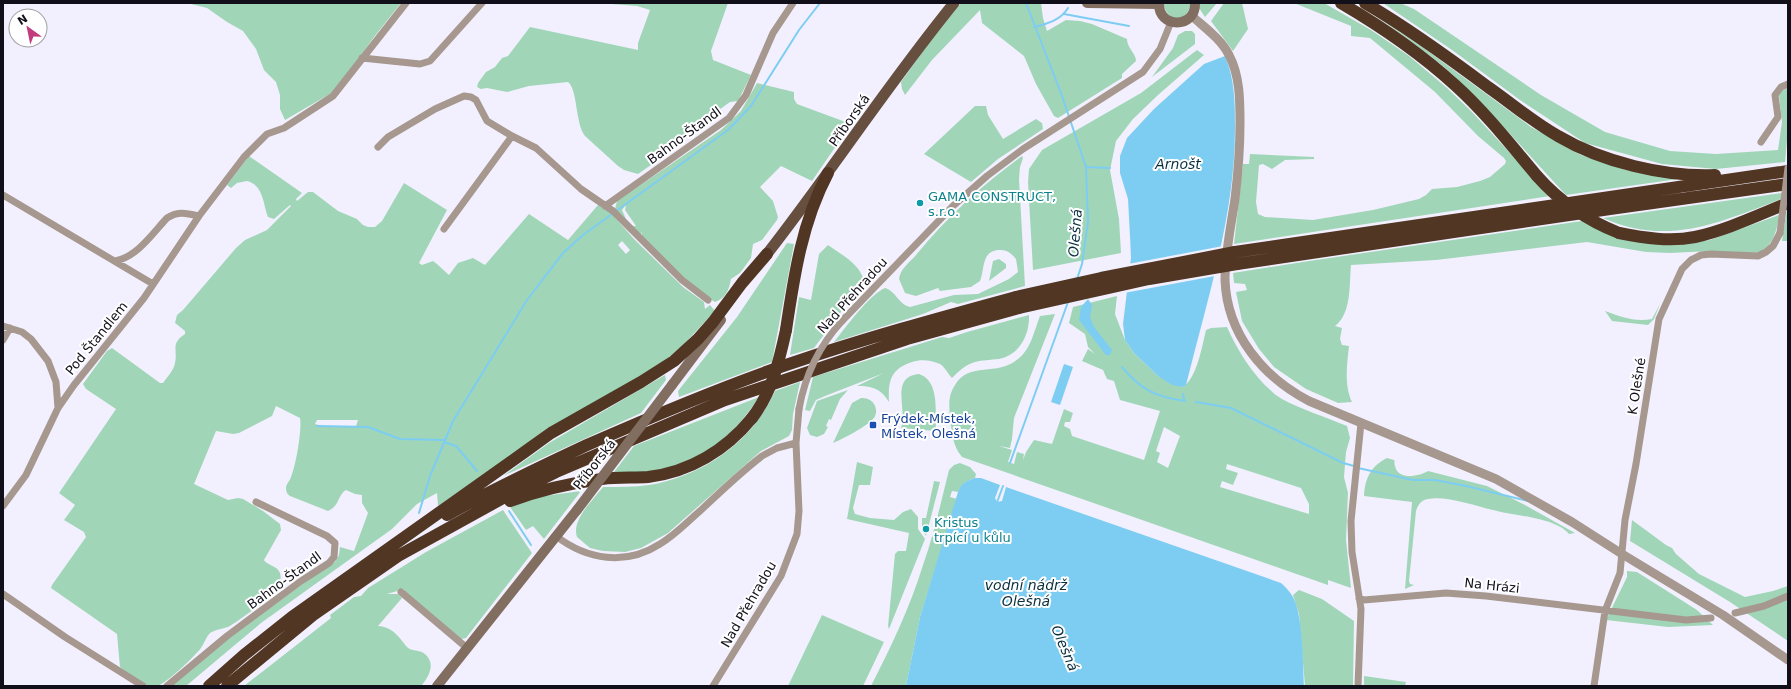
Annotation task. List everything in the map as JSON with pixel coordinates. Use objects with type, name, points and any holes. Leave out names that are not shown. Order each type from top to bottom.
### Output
[{"type":"highway","points":[[1341,3],[1387,31],[1456,85],[1478,107],[1537,176],[1555,194],[1574,210],[1596,223],[1619,233],[1644,238],[1695,237],[1788,203]]},
{"type":"highway","points":[[1365,3],[1417,35],[1558,137],[1586,150],[1623,163],[1678,174],[1705,175],[1786,170]]},
{"type":"highway","points":[[228,686],[314,615],[360,581],[437,533],[503,498],[556,472],[725,400],[907,339],[1017,303],[1107,277],[1236,258],[1786,170]]},
{"type":"highway","points":[[437,533],[494,507],[556,487],[604,478],[660,475],[684,468],[706,458],[722,448],[736,436],[763,403],[771,386],[786,330],[793,284],[806,224],[828,173]]},
{"type":"highway","points":[[1236,258],[1788,184]]},
{"type":"highway","points":[[209,686],[244,655],[292,617],[551,433],[641,382],[674,360],[698,339],[713,322],[742,283],[767,254]]},
{"type":"highway","points":[[376,558],[433,523],[498,487],[599,440],[713,391],[787,364],[897,330],[1017,303]]},
{"type":"main road","name":"Příborská","points":[[767,254],[796,209],[883,83],[946,3]]},
{"type":"main road","name":"Příborská","points":[[437,686],[556,536],[708,338],[767,254],[828,173],[889,87],[954,3]]},
{"type":"main road","points":[[1087,3],[1159,4],[1162,16],[1171,22],[1183,22],[1192,16],[1195,9],[1195,3]]},
{"type":"street","name":"Pod Štandlem","points":[[4,505],[26,475],[58,408],[74,385],[153,284],[199,216],[244,157],[267,134],[284,128],[333,96],[406,3]]},
{"type":"street","points":[[362,58],[420,64],[430,61],[482,3]]},
{"type":"street","name":"Bahno-Štandl","points":[[605,206],[729,118],[746,95],[773,33],[792,3]]},
{"type":"street","points":[[1192,16],[1216,37],[1226,49],[1235,70],[1239,91],[1239,158],[1226,261],[1225,282],[1228,300],[1239,333],[1256,360],[1270,375],[1289,391],[1309,401],[1496,479],[1723,615],[1788,660]]},
{"type":"street","name":"Nad Přehradou","points":[[713,686],[781,576],[797,534],[799,511],[796,443],[800,409],[804,385],[813,362],[828,337],[854,307],[970,190],[1004,163],[1059,125],[1143,72],[1160,49],[1171,22]]},
{"type":"street","points":[[1761,142],[1778,118],[1775,95],[1782,87],[1788,84]]},
{"type":"street","points":[[378,147],[388,137],[435,110],[464,96],[471,97],[476,100],[487,121],[536,148],[581,189],[614,213],[682,280],[708,300]]},
{"type":"street","points":[[444,230],[512,136]]},
{"type":"street","name":"K Olešné","points":[[1594,686],[1605,611],[1620,573],[1625,520],[1636,464],[1659,319],[1679,274],[1686,264],[1701,255],[1716,254],[1753,257],[1762,254],[1773,246],[1780,233],[1786,170]]},
{"type":"street","points":[[3,195],[153,284]]},
{"type":"street","points":[[115,261],[123,260],[132,255],[166,218],[174,214],[182,213],[199,216]]},
{"type":"street","name":"Pod Štandlem","points":[[3,340],[6,327],[22,332],[31,339],[48,361],[56,382],[58,408]]},
{"type":"street","points":[[1358,686],[1360,609],[1352,552],[1351,521],[1361,423]]},
{"type":"street","points":[[556,536],[575,549],[590,555],[606,558],[621,558],[643,553],[670,537],[762,456],[777,448],[796,443]]},
{"type":"street","name":"Bahno-Štandl","points":[[167,686],[227,636],[301,580],[329,563],[334,557],[335,543],[327,536],[256,502]]},
{"type":"street","points":[[401,592],[467,648]]},
{"type":"street","name":"Na Hrázi","points":[[1358,598],[1364,600],[1446,593],[1486,596],[1686,620],[1710,618]]},
{"type":"street","points":[[3,594],[65,637],[143,686]]},
{"type":"street","points":[[1735,613],[1764,606],[1788,596]]},
{"type":"green space","points":[[187,3],[401,3],[374,37],[335,91],[285,120],[280,109],[280,95],[276,82],[264,70],[256,49],[243,31],[207,8]]},
{"type":"green space","points":[[598,3],[728,3],[711,51],[713,60],[751,75],[738,101],[730,102],[716,112],[685,138],[677,147],[638,174],[624,170],[618,166],[585,136],[580,123],[573,92],[568,82],[529,86],[507,92],[487,88],[481,89],[477,87],[478,83],[486,72],[495,67],[502,58],[508,56],[530,27],[638,50],[638,43],[650,10],[637,6]]},
{"type":"green space","points":[[961,3],[1041,3],[1047,31],[1066,20],[1092,24],[1127,39],[1128,45],[1135,55],[1136,61],[1122,74],[1122,78],[1058,118],[1054,116],[1036,84],[1024,56],[982,23],[980,10],[932,60],[905,95],[901,82],[936,33]]},
{"type":"green space","points":[[1163,3],[1191,3],[1186,14],[1182,17],[1173,18],[1165,10]]},
{"type":"green space","points":[[1199,3],[1217,3],[1205,17],[1199,8]]},
{"type":"green space","points":[[1224,3],[1242,3],[1248,29],[1233,51],[1211,21]]},
{"type":"green space","points":[[1294,3],[1324,3],[1371,30],[1409,56],[1447,88],[1471,111],[1550,196],[1234,244],[1243,164],[1249,164],[1250,154],[1314,157],[1314,159],[1285,160],[1272,169],[1263,164],[1259,165],[1256,202],[1258,214],[1265,217],[1313,220],[1373,210],[1419,199],[1432,189],[1457,187],[1480,181],[1490,177],[1505,164],[1506,161],[1478,136],[1435,92],[1370,38],[1351,36],[1351,26]]},
{"type":"green space","points":[[1383,3],[1400,3],[1414,9],[1541,95],[1605,132],[1670,151],[1716,154],[1778,150],[1782,122],[1779,95],[1781,91],[1788,88],[1788,130],[1785,162],[1716,169],[1662,164],[1585,143],[1520,100],[1452,50]]},
{"type":"green space","points":[[1365,10],[1421,46],[1531,127],[1581,155],[1626,170],[1678,179],[1566,195],[1468,89],[1453,75],[1421,49]]},
{"type":"green space","points":[[1185,31],[1192,31],[1195,34],[1195,44],[1152,77],[1173,48],[1178,35]]},
{"type":"green space","points":[[1197,50],[1204,55],[1133,119],[1116,141],[1110,170],[1119,219],[1121,253],[1033,270],[1028,182],[1029,169],[1042,150],[1141,93]]},
{"type":"green space","points":[[757,83],[794,92],[794,99],[797,104],[851,124],[812,181],[781,166],[760,187],[773,201],[778,217],[777,220],[762,240],[753,244],[751,258],[740,273],[731,279],[728,290],[724,296],[715,302],[672,268],[642,236],[641,231],[641,235],[615,209],[617,201],[721,130],[741,111]],"holes":[[[626,205],[625,210],[636,226],[633,226],[626,219],[622,210]]]},
{"type":"green space","points":[[975,106],[986,106],[988,115],[1003,139],[1036,119],[1042,123],[1043,129],[998,159],[971,182],[924,154]]},
{"type":"green space","points":[[249,156],[302,193],[296,199],[297,201],[308,192],[313,192],[338,211],[357,219],[363,225],[375,227],[382,221],[404,183],[447,210],[419,263],[422,265],[433,261],[449,275],[458,263],[473,258],[485,265],[529,214],[568,240],[598,205],[611,213],[634,239],[683,287],[704,302],[705,309],[710,305],[715,311],[682,346],[662,363],[526,445],[438,506],[437,493],[417,504],[392,529],[261,623],[186,686],[170,686],[238,631],[335,562],[339,555],[340,547],[354,551],[368,513],[362,503],[362,495],[346,490],[343,492],[335,506],[328,511],[287,494],[286,487],[293,472],[298,448],[300,418],[276,406],[272,416],[239,433],[233,434],[216,431],[194,484],[228,500],[238,498],[243,499],[263,511],[280,524],[281,530],[264,560],[266,563],[279,570],[281,579],[276,589],[264,601],[230,626],[210,633],[201,648],[180,669],[161,684],[152,686],[142,683],[120,667],[117,634],[51,588],[86,537],[84,532],[64,520],[75,505],[59,493],[116,409],[86,389],[83,384],[107,351],[112,348],[160,383],[163,383],[174,366],[176,358],[176,344],[185,334],[185,331],[175,323],[177,315],[236,248],[245,240],[267,230],[291,206],[290,205],[274,219],[268,217],[260,191],[253,183],[247,181],[237,183],[231,188],[227,185]],"holes":[[[622,241],[630,250],[626,254],[618,245]],[[317,420],[358,420],[356,426],[322,426],[315,424]]]},
{"type":"green space","points":[[1022,156],[1023,158],[1020,167],[1019,179],[1025,286],[958,304],[951,302],[923,314],[834,342],[865,304],[885,288],[910,307],[954,295],[978,294],[1009,279],[1018,272],[1016,259],[1009,252],[1000,250],[990,253],[985,261],[980,281],[971,287],[940,291],[938,288],[916,296],[905,293],[899,279],[901,272],[906,266],[953,215],[993,178]]},
{"type":"green space","points":[[1782,193],[1781,199],[1737,216],[1694,228],[1672,231],[1650,230],[1627,226],[1603,218]]},
{"type":"green space","points":[[1787,209],[1788,241],[1782,241]]},
{"type":"green space","points":[[1779,215],[1775,234],[1769,244],[1765,249],[1753,254],[1710,251],[1670,253],[1646,252],[1587,242],[1436,260],[1351,265],[1350,290],[1347,306],[1344,314],[1335,326],[1342,328],[1340,339],[1342,345],[1349,346],[1347,382],[1349,395],[1352,402],[1338,403],[1306,389],[1274,367],[1259,349],[1242,321],[1236,292],[1247,290],[1245,284],[1234,283],[1233,273],[1582,221],[1682,244],[1710,240]]},
{"type":"green space","points":[[787,243],[794,244],[772,362],[679,397],[678,391],[737,317]]},
{"type":"green space","points":[[828,245],[855,265],[864,281],[814,348],[790,355],[799,297],[811,300],[819,254]]},
{"type":"green space","points":[[999,259],[1006,264],[1006,268],[989,281],[993,261]]},
{"type":"green space","points":[[1117,296],[1115,314],[1125,340],[1134,353],[1158,376],[1183,387],[1192,377],[1201,353],[1206,330],[1211,328],[1227,327],[1243,357],[1257,376],[1273,393],[1297,406],[1347,426],[1350,438],[1346,452],[1344,477],[1348,493],[1346,540],[1351,588],[1328,580],[1328,585],[962,457],[954,443],[950,417],[950,397],[955,385],[968,373],[1001,367],[1018,359],[1029,345],[1040,316],[1055,314],[1014,418],[1010,448],[999,446],[1012,450],[1008,462],[1014,464],[1017,452],[1024,454],[1023,460],[1026,452],[1034,440],[1052,444],[1064,409],[1073,413],[1070,422],[1065,422],[1064,426],[1070,429],[1072,436],[1144,460],[1160,411],[1120,400],[1114,381],[1107,379],[1103,370],[1082,361],[1088,349],[1095,354],[1088,347],[1085,334],[1069,323],[1073,307]],"holes":[[[1164,427],[1180,436],[1168,468],[1157,462],[1160,453],[1156,451]],[[1227,464],[1301,488],[1309,504],[1309,514],[1220,487],[1222,481],[1233,485],[1238,473],[1226,469]]]},
{"type":"green space","points":[[1660,304],[1654,319],[1648,325],[1612,321],[1605,311],[1623,317],[1646,320],[1652,319]]},
{"type":"green space","points":[[1029,315],[1028,329],[1022,343],[1013,353],[1006,357],[971,363],[962,368],[952,378],[940,364],[926,360],[915,361],[899,368],[892,376],[889,387],[889,402],[880,391],[876,389],[857,386],[884,373],[816,400],[810,411],[805,410],[813,377],[942,337],[949,338]]},
{"type":"green space","points":[[919,374],[926,378],[933,390],[936,406],[936,431],[901,428],[903,421],[901,395],[902,388],[905,381],[910,376]]},
{"type":"green space","points":[[665,375],[666,380],[641,413],[503,476],[549,443]]},
{"type":"green space","points":[[800,382],[793,414],[792,430],[789,436],[761,451],[668,533],[641,548],[625,552],[603,551],[590,548],[577,537],[577,524],[580,517],[603,487],[632,487],[649,485],[688,474],[707,465],[724,454],[753,426],[775,391]]},
{"type":"green space","points":[[848,390],[840,399],[831,420],[829,419],[826,426],[828,427],[824,434],[817,437],[810,435],[807,428],[817,401]]},
{"type":"green space","points":[[759,397],[737,426],[725,438],[698,456],[667,469],[648,474],[611,476],[634,446]]},
{"type":"green space","points":[[861,398],[868,399],[874,404],[876,408],[875,416],[870,422],[861,428],[833,443],[852,403]]},
{"type":"green space","points":[[1387,458],[1394,460],[1397,471],[1400,474],[1415,476],[1428,471],[1487,486],[1575,533],[1569,534],[1555,524],[1536,518],[1444,499],[1435,498],[1423,500],[1416,511],[1409,581],[1410,584],[1414,585],[1405,589],[1412,502],[1364,496],[1367,478],[1370,473],[1381,461]]},
{"type":"green space","points":[[857,462],[873,467],[870,485],[859,485],[853,508],[855,514],[870,518],[894,520],[903,512],[911,509],[918,517],[918,529],[925,539],[889,629],[888,626],[895,554],[898,551],[906,551],[909,533],[847,519]]},
{"type":"green space","points":[[960,463],[970,467],[976,474],[975,478],[969,480],[961,486],[958,492],[952,491],[950,497],[957,499],[920,617],[906,686],[871,686],[900,627],[918,581],[934,530],[949,470],[954,465]]},
{"type":"green space","points":[[934,481],[940,482],[926,536],[922,529],[922,518],[926,518]]},
{"type":"green space","points":[[581,491],[544,539],[533,526],[526,530],[510,507],[537,497]]},
{"type":"green space","points":[[503,510],[532,553],[466,638],[461,639],[405,593],[404,589],[387,594],[398,594],[402,598],[378,626],[392,630],[407,647],[412,650],[422,652],[427,656],[431,664],[430,669],[427,678],[421,686],[244,686],[331,618],[330,615],[354,597],[361,596],[368,588],[426,552]]},
{"type":"green space","points":[[1632,520],[1672,548],[1676,554],[1699,574],[1745,597],[1788,586],[1788,641],[1730,602],[1630,541]]},
{"type":"green space","points":[[1627,571],[1637,572],[1697,610],[1713,625],[1668,627],[1606,620],[1627,577]]},
{"type":"green space","points":[[1299,590],[1322,599],[1354,621],[1353,686],[1305,686],[1299,614],[1293,595]]},
{"type":"green space","points":[[822,615],[884,642],[863,686],[788,686]]},
{"type":"green space","points":[[1364,676],[1406,682],[1405,686],[1364,686]]},
{"type":"water","name":"Arnošt","points":[[1225,56],[1233,83],[1235,110],[1234,161],[1230,193],[1225,226],[1211,290],[1186,385],[1183,387],[1172,385],[1158,376],[1134,353],[1125,340],[1123,324],[1131,258],[1128,199],[1120,173],[1120,156],[1127,138],[1154,109],[1204,64]]},
{"type":"water","points":[[1088,299],[1092,305],[1090,317],[1094,327],[1112,350],[1110,355],[1106,355],[1079,320],[1081,307]]},
{"type":"water","points":[[1064,364],[1073,367],[1060,405],[1051,402]]},
{"type":"water","name":"vodní nádrž Olešná","points":[[975,478],[981,478],[1000,485],[995,498],[997,502],[1002,501],[1006,487],[1281,583],[1293,597],[1299,615],[1302,640],[1304,686],[906,686],[920,617],[958,492],[964,483]]},
{"type":"pier","points":[[1223,246],[1215,276],[1124,293],[1128,264]]},
{"type":"waterway","points":[[419,513],[430,476],[453,421],[527,300],[563,253],[583,235],[728,130],[751,106],[799,30],[820,3]]},
{"type":"waterway","name":"Olešná","points":[[1026,3],[1061,93],[1086,167],[1088,222],[1082,264],[1077,279]]},
{"type":"waterway","points":[[1034,27],[1049,23],[1062,16],[1068,8]]},
{"type":"waterway","points":[[1064,14],[1129,26]]},
{"type":"waterway","points":[[1086,167],[1110,168]]},
{"type":"waterway","name":"Olešná","points":[[1010,463],[1068,302]]},
{"type":"waterway","points":[[1122,367],[1143,387],[1157,395],[1185,401]]},
{"type":"waterway","points":[[1183,394],[1184,400]]},
{"type":"waterway","points":[[1196,402],[1231,408],[1343,463],[1354,466]]},
{"type":"waterway","points":[[317,426],[368,427],[400,439],[444,440]]},
{"type":"waterway","points":[[444,442],[456,446],[477,471]]},
{"type":"waterway","points":[[1358,468],[1413,480],[1435,480],[1466,486],[1528,501]]},
{"type":"waterway","name":"Olešná","points":[[996,505],[1003,486]]},
{"type":"waterway","points":[[509,511],[531,545]]},
{"type":"place","name":"GAMA CONSTRUCT, s.r.o.","points":[[920,203]]},
{"type":"place","name":"Frýdek-Místek, Místek, Olešná","points":[[873,425]]},
{"type":"place","name":"Kristus trpící u kůlu","points":[[926,529]]}]
